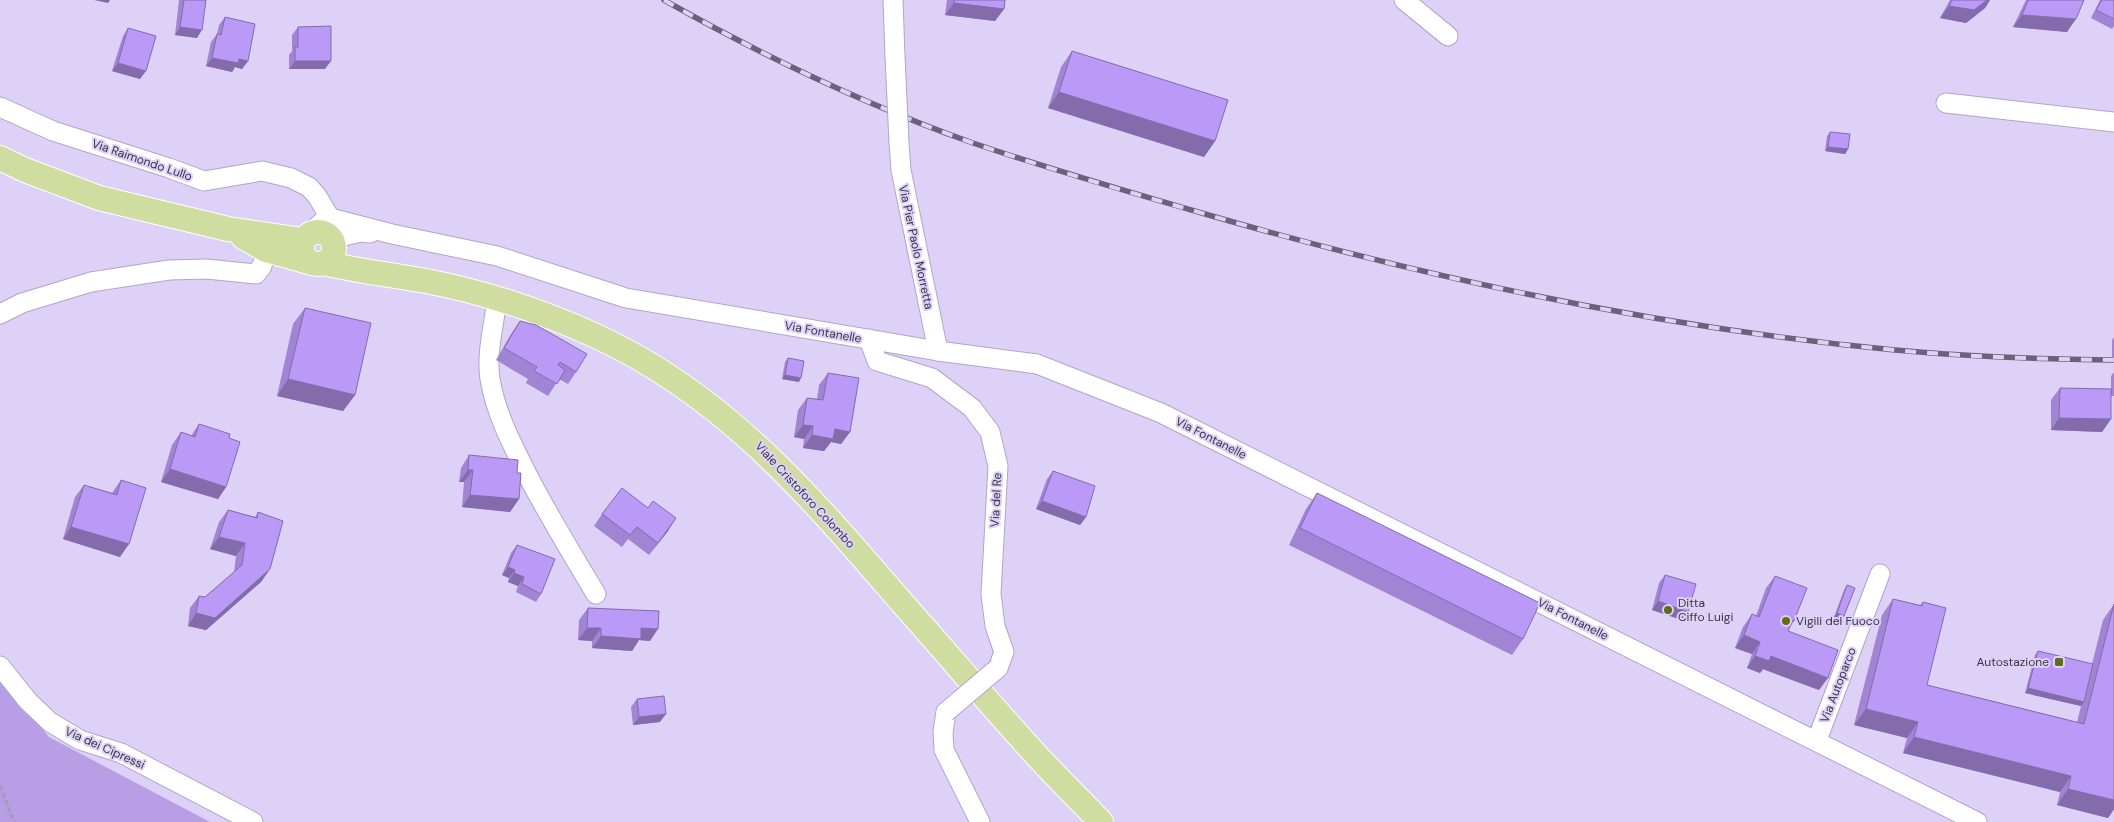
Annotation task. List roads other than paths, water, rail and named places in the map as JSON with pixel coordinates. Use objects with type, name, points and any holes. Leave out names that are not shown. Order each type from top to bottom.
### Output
[{"type":"main road","points":[[0,158],[25,170],[99,198],[228,229],[321,244]]},
{"type":"main road","points":[[228,229],[266,250],[321,244]]},
{"type":"main road","name":"Viale Cristoforo Colombo","points":[[321,244],[357,270],[428,282],[497,299],[558,319],[649,363],[703,398],[755,442],[820,508],[1029,747],[1101,822]]},
{"type":"street","name":"Via Pier Paolo Morretta","points":[[893,0],[901,170],[938,351]]},
{"type":"street","points":[[1404,0],[1448,36]]},
{"type":"street","points":[[1946,103],[2114,122]]},
{"type":"street","name":"Via Raimondo Lullo","points":[[0,106],[53,131],[204,181],[262,171],[292,178],[308,187],[318,196],[321,244]]},
{"type":"street","name":"Via Fontanelle","points":[[321,244],[360,232],[392,234],[497,256],[626,298],[938,351],[1036,364],[1161,413],[1976,821]]},
{"type":"street","points":[[0,314],[22,303],[91,282],[169,270],[207,269],[256,274],[262,266],[266,250]]},
{"type":"street","points":[[497,299],[490,357],[490,378],[499,415],[552,520],[596,594]]},
{"type":"street","name":"Via del Re","points":[[869,339],[877,361],[932,378],[972,408],[990,432],[998,466],[991,594],[995,626],[1004,652],[998,668],[946,712],[943,732],[944,750],[980,822]]},
{"type":"street","name":"Via Autoparco","points":[[1817,740],[1880,574]]},
{"type":"street","name":"Via dei Cipressi","points":[[0,666],[28,701],[50,722],[80,740],[121,753],[254,822]]},
{"type":"railway","points":[[664,0],[739,41],[815,78],[854,96],[973,143],[1062,172],[1182,207],[1380,261],[1550,299],[1636,315],[1808,341],[1950,354],[2114,360]]},
{"type":"place","name":"Ditta Ciffo Luigi","points":[[1668,610]]},
{"type":"place","name":"Vigili del Fuoco","points":[[1786,621]]},
{"type":"place","name":"Autostazione","points":[[2059,662]]}]
